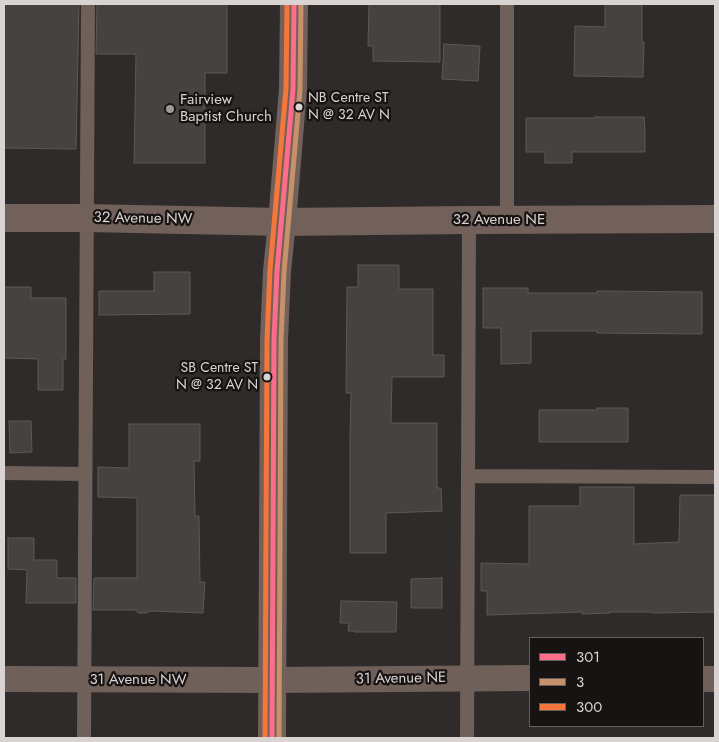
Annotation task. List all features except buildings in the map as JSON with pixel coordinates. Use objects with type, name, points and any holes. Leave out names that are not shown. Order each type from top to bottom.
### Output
[{"type":"main road","points":[[272,738],[274,340],[277,271],[293,89],[294,4]]},
{"type":"main road","name":"32 Avenue NW","points":[[4,218],[282,222]]},
{"type":"main road","name":"32 Avenue NE","points":[[282,222],[715,219]]},
{"type":"street","name":"31 Avenue NE","points":[[272,680],[529,678]]},
{"type":"street","name":"31 Avenue NW","points":[[4,680],[272,680]]},
{"type":"lane","points":[[84,738],[88,4]]},
{"type":"lane","points":[[506,4],[507,220]]},
{"type":"lane","points":[[467,738],[469,220]]},
{"type":"lane","points":[[4,473],[85,474]]},
{"type":"lane","points":[[468,476],[715,477]]},
{"type":"transit line","name":"300","points":[[265,738],[267,340],[270,270],[286,89],[287,4]]},
{"type":"transit line","name":"301","points":[[272,738],[274,340],[277,271],[293,89],[294,4]]},
{"type":"transit line","name":"3","points":[[279,738],[281,340],[284,272],[300,90],[301,4]]},
{"type":"place","name":"NB Centre ST N @ 32 AV N","points":[[299,107]]},
{"type":"place","name":"Fairview Baptist Church","points":[[170,109]]},
{"type":"place","name":"SB Centre ST N @ 32 AV N","points":[[267,377]]}]
